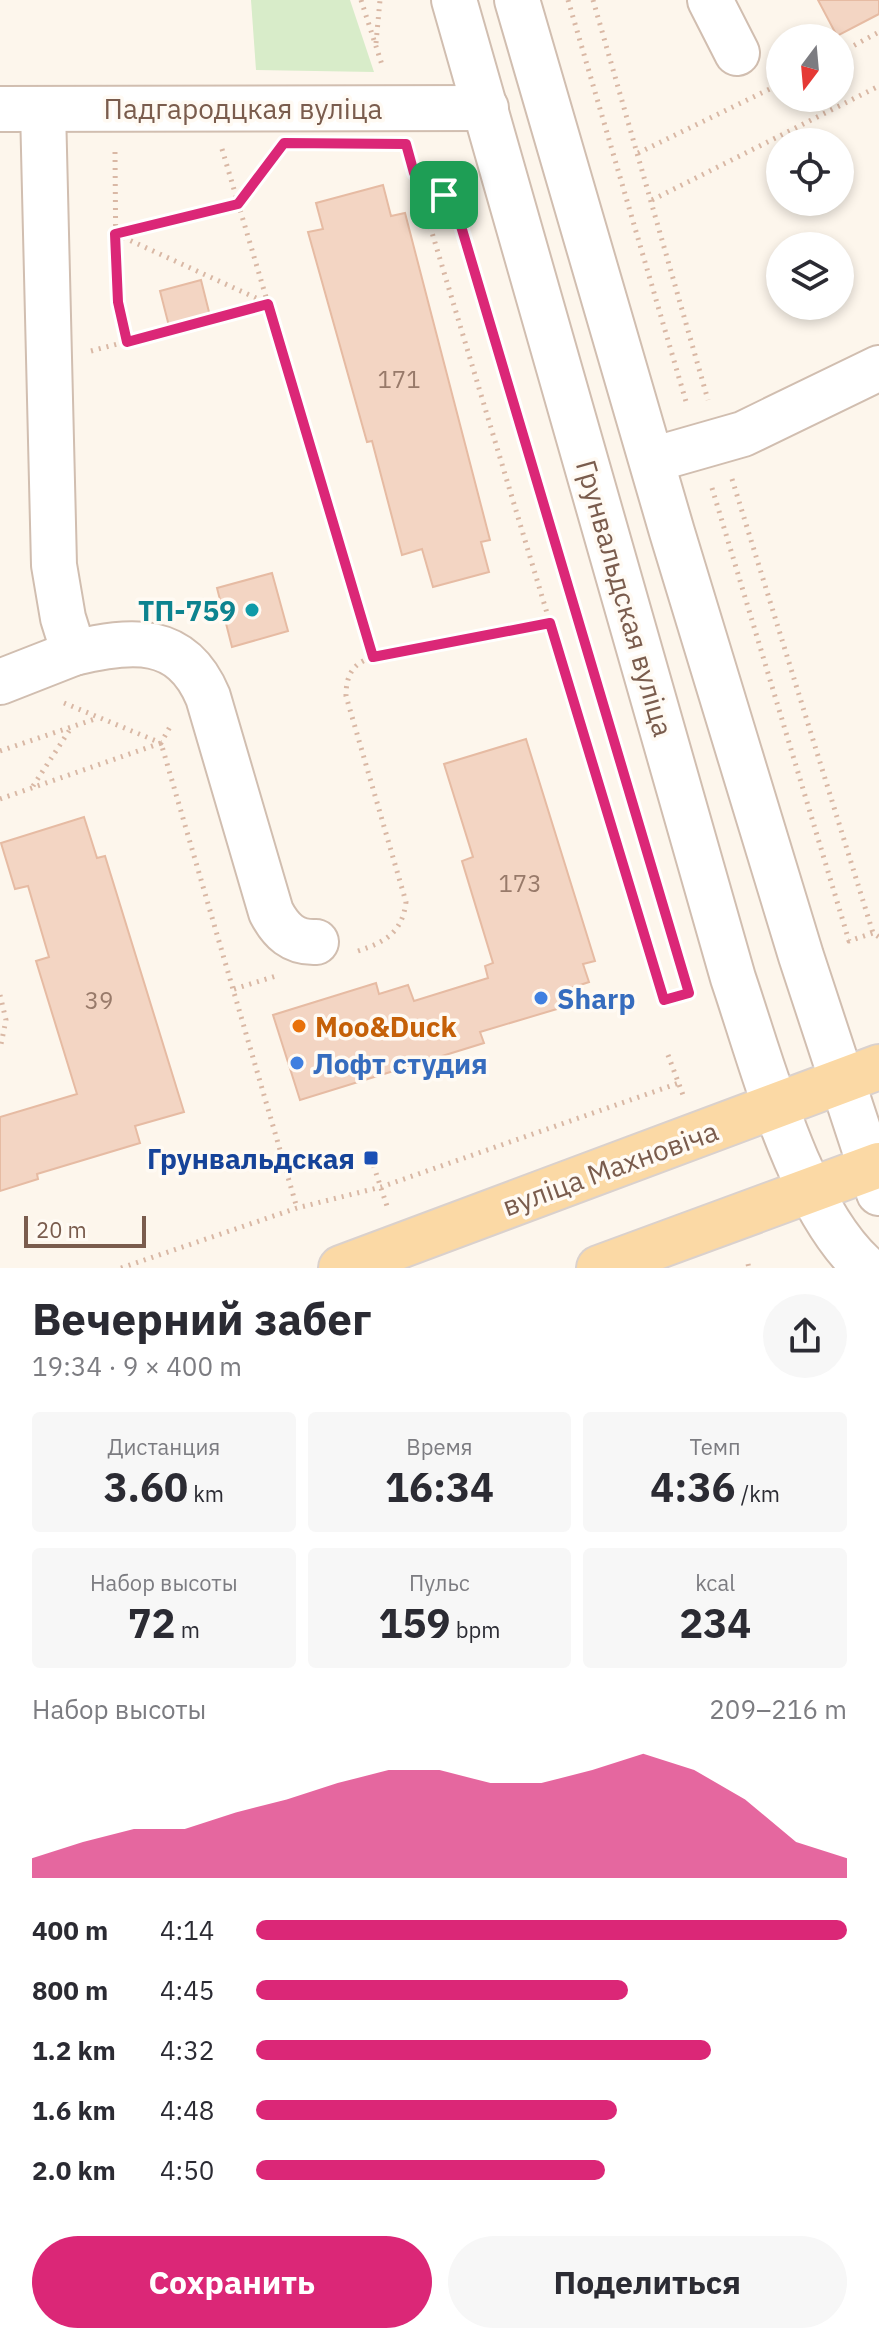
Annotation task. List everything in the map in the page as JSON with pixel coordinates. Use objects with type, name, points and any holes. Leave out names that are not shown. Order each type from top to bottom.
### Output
[{"type":"main road","name":"вуліца Махновіча","points":[[341,1268],[860,1074]]},
{"type":"main road","points":[[599,1268],[811,1191],[876,1175]]},
{"type":"street","name":"Грунвальдская вуліца","points":[[454,0],[733,978],[811,1191],[829,1228],[866,1268]]},
{"type":"street","points":[[517,0],[652,460],[860,1074],[876,1175]]},
{"type":"street","points":[[710,0],[737,53]]},
{"type":"street","name":"Падгародцкая вуліца","points":[[0,109],[486,108]]},
{"type":"street","points":[[43,109],[54,565],[63,618],[74,653]]},
{"type":"street","points":[[652,460],[743,434],[879,368]]},
{"type":"street","points":[[0,682],[74,653],[107,645],[148,645],[182,658],[194,669],[208,697],[271,912],[290,937],[333,948]]},
{"type":"path","points":[[361,0],[664,1000],[689,993],[463,228],[444,195],[414,173]]},
{"type":"path","points":[[376,46],[380,0]]},
{"type":"path","points":[[854,45],[879,32]]},
{"type":"path","points":[[652,200],[879,86]]},
{"type":"path","points":[[638,153],[766,91]]},
{"type":"path","points":[[115,142],[118,302],[127,342]]},
{"type":"path","points":[[236,143],[220,143],[373,657]]},
{"type":"path","points":[[115,234],[238,204],[284,143],[268,143]]},
{"type":"path","points":[[115,234],[268,304]]},
{"type":"path","points":[[86,353],[268,304]]},
{"type":"path","points":[[333,948],[388,940],[401,922],[406,902],[346,696],[349,674],[355,665],[373,657],[550,623]]},
{"type":"path","points":[[61,702],[161,743]]},
{"type":"path","points":[[175,714],[161,743],[297,1208]]},
{"type":"path","points":[[0,751],[99,718]]},
{"type":"path","points":[[32,788],[72,727]]},
{"type":"path","points":[[0,799],[161,743]]},
{"type":"path","points":[[849,941],[873,933],[879,937]]},
{"type":"path","points":[[234,989],[278,975]]},
{"type":"path","points":[[0,995],[6,1020],[0,1049]]},
{"type":"path","points":[[668,1055],[687,1104]]},
{"type":"path","points":[[121,1268],[297,1208],[381,1187],[679,1083]]},
{"type":"path","points":[[371,1158],[400,1246]]},
{"type":"green space","points":[[251,0],[350,0],[374,72],[256,70]]},
{"type":"building","points":[[818,0],[879,0],[879,14],[854,27],[854,24],[831,24]]},
{"type":"building","points":[[383,185],[391,216],[405,213],[490,540],[481,542],[489,572],[433,587],[422,549],[402,555],[372,441],[367,442],[308,232],[323,229],[316,203]]},
{"type":"building","points":[[201,280],[210,316],[169,326],[160,291]]},
{"type":"building","name":"ТП-759","points":[[272,573],[288,631],[232,647],[217,588]]},
{"type":"building","points":[[526,739],[595,961],[583,964],[589,982],[562,991],[567,1006],[480,1032],[484,1043],[300,1100],[273,1015],[376,983],[379,994],[408,985],[414,1001],[488,978],[485,966],[493,963],[462,861],[473,857],[444,764]]},
{"type":"building","points":[[84,817],[97,858],[105,856],[184,1112],[135,1126],[140,1143],[37,1174],[38,1179],[0,1191],[0,1117],[77,1094],[36,961],[49,957],[28,886],[15,889],[1,843]]},
{"type":"place","name":"ТП-759","points":[[252,610]]},
{"type":"place","name":"Sharp","points":[[541,998]]},
{"type":"place","name":"Моо&Duck","points":[[299,1026]]},
{"type":"place","name":"Лофт студия","points":[[297,1063]]},
{"type":"place","name":"Грунвальдская","points":[[371,1158]]},
{"type":"route","points":[[284,143],[406,144],[414,173],[444,195],[463,228],[689,993],[664,1000],[550,623],[373,657],[268,304],[127,342],[118,302],[115,234],[238,204],[284,143]]}]
